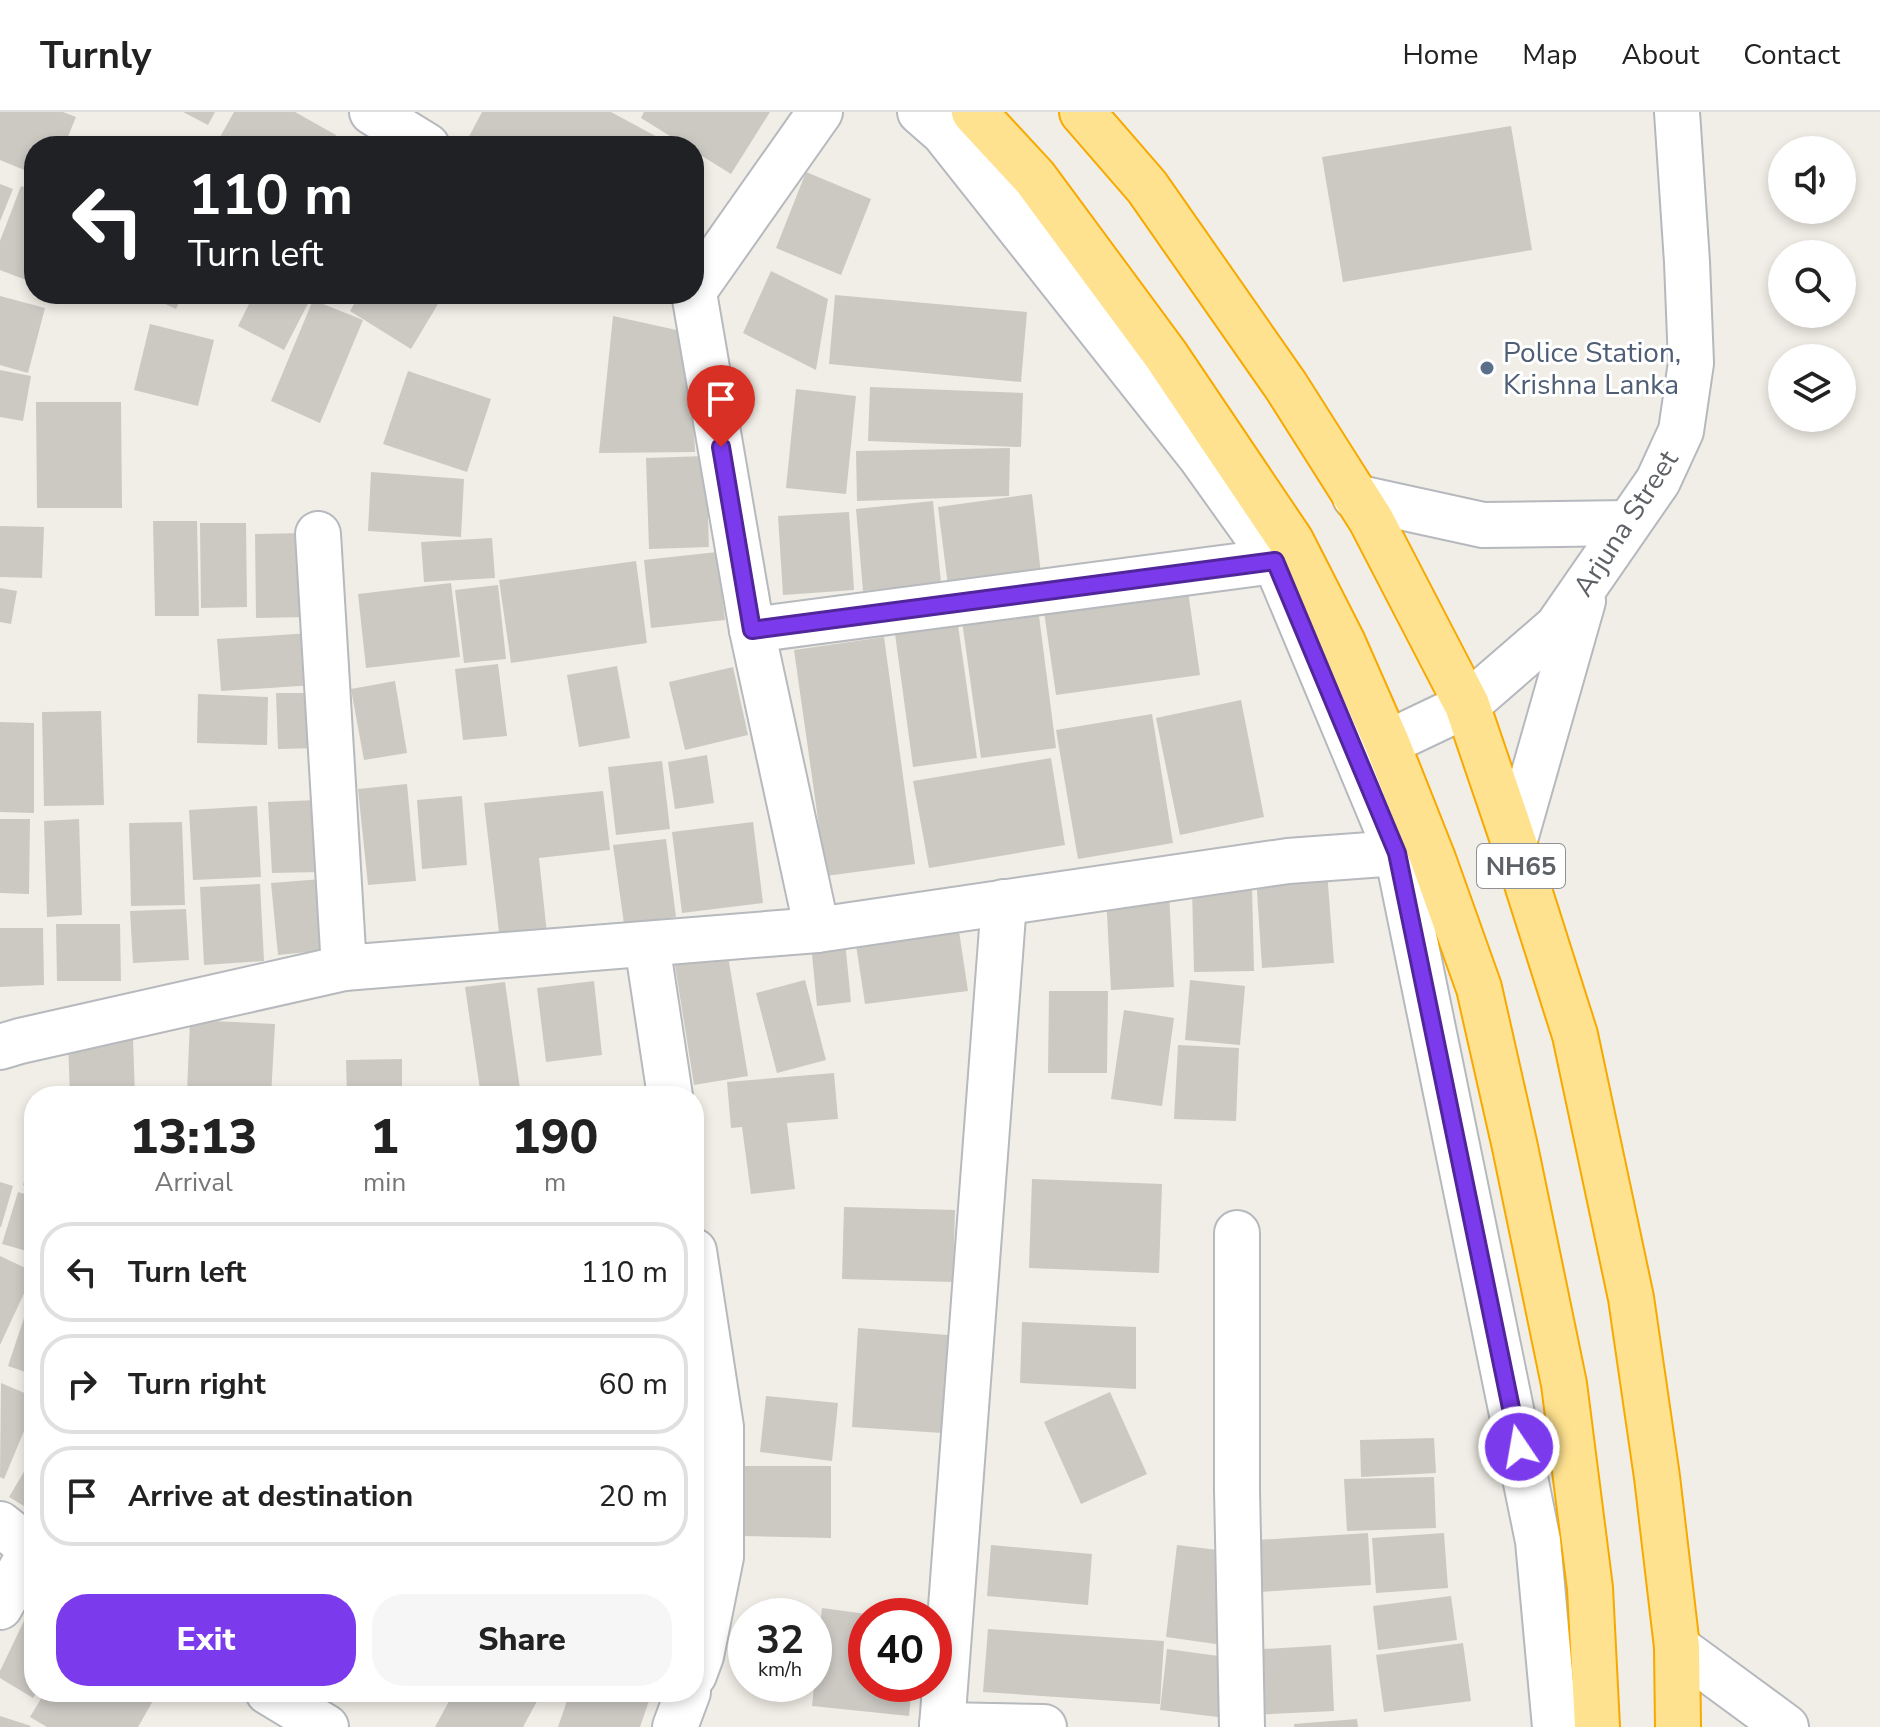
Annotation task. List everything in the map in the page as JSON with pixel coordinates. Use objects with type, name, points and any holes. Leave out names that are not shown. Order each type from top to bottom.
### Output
[{"type":"highway","name":"NH65","points":[[974,112],[1035,178],[1165,354],[1291,541],[1343,643],[1433,859],[1479,988],[1564,1384],[1590,1588],[1597,1727]]},
{"type":"highway","name":"NH65","points":[[1082,112],[1147,187],[1286,386],[1371,520],[1467,705],[1575,1035],[1631,1298],[1677,1647],[1678,1727]]},
{"type":"street","points":[[372,112],[411,136]]},
{"type":"street","points":[[704,278],[820,112]]},
{"type":"street","points":[[920,112],[944,133],[1200,456],[1275,561],[1397,853],[1538,1541],[1555,1727]]},
{"type":"street","name":"Arjuna Street","points":[[1387,743],[1467,705],[1557,627],[1658,481],[1681,431],[1691,363],[1677,112]]},
{"type":"street","points":[[696,304],[752,630],[817,930]]},
{"type":"street","points":[[1355,497],[1483,525],[1628,523]]},
{"type":"street","points":[[318,534],[344,968]]},
{"type":"street","points":[[752,630],[1275,561]]},
{"type":"street","points":[[1514,843],[1589,580]]},
{"type":"street","points":[[0,1047],[344,968],[817,930],[1288,861],[1397,853]]},
{"type":"street","points":[[1004,902],[942,1726],[1044,1727]]},
{"type":"street","points":[[647,944],[668,1086]]},
{"type":"street","points":[[1237,1233],[1237,1490],[1242,1727]]},
{"type":"street","points":[[704,1316],[721,1427],[721,1557],[704,1641]]},
{"type":"street","points":[[0,1607],[22,1541]]},
{"type":"street","points":[[1677,1647],[1786,1727]]},
{"type":"street","points":[[285,1702],[326,1727]]},
{"type":"street","points":[[675,1727],[684,1702]]},
{"type":"building","points":[[0,112],[63,112],[76,117],[68,136],[24,136],[24,170],[0,160]]},
{"type":"building","points":[[183,112],[215,112],[208,125]]},
{"type":"building","points":[[234,112],[295,112],[336,135],[335,136],[221,136]]},
{"type":"building","points":[[482,112],[611,112],[655,136],[469,136]]},
{"type":"building","points":[[644,112],[770,112],[731,174],[704,157],[704,136],[670,136],[641,118]]},
{"type":"building","points":[[374,123],[394,136],[366,136]]},
{"type":"building","points":[[1511,126],[1532,250],[1343,282],[1322,157]]},
{"type":"building","points":[[806,172],[871,199],[841,275],[776,248]]},
{"type":"building","points":[[0,184],[13,189],[0,221]]},
{"type":"building","points":[[21,186],[24,187],[24,279],[0,270],[0,241]]},
{"type":"building","points":[[771,271],[828,299],[816,370],[743,333]]},
{"type":"building","points":[[835,295],[1027,312],[1021,382],[829,364]]},
{"type":"building","points":[[0,296],[45,308],[28,373],[0,365]]},
{"type":"building","points":[[249,304],[308,304],[284,350],[238,326]]},
{"type":"building","points":[[311,304],[323,304],[363,320],[320,423],[271,401]]},
{"type":"building","points":[[354,304],[438,304],[411,349],[350,311]]},
{"type":"building","points":[[613,316],[690,333],[695,452],[599,453]]},
{"type":"building","points":[[150,324],[214,340],[198,406],[134,390]]},
{"type":"building","points":[[0,370],[31,376],[23,421],[0,417]]},
{"type":"building","points":[[408,371],[491,399],[467,472],[383,444]]},
{"type":"building","points":[[870,387],[1023,393],[1021,447],[868,441]]},
{"type":"building","points":[[796,389],[856,396],[846,494],[786,488]]},
{"type":"building","points":[[36,402],[121,402],[122,508],[37,508]]},
{"type":"building","points":[[1010,448],[1009,496],[857,501],[856,451]]},
{"type":"building","points":[[706,456],[709,547],[649,549],[646,458]]},
{"type":"building","points":[[371,472],[464,479],[461,537],[368,531]]},
{"type":"building","points":[[1032,494],[1041,574],[948,586],[938,507]]},
{"type":"building","points":[[933,501],[941,583],[863,591],[856,509]]},
{"type":"building","points":[[849,512],[854,590],[783,595],[778,516]]},
{"type":"building","points":[[153,521],[197,521],[199,616],[155,616]]},
{"type":"building","points":[[200,523],[246,523],[247,607],[201,608]]},
{"type":"building","points":[[0,526],[44,527],[42,578],[0,577]]},
{"type":"building","points":[[306,533],[307,617],[256,618],[255,534]]},
{"type":"building","points":[[492,538],[495,578],[424,582],[421,542]]},
{"type":"building","points":[[717,552],[725,620],[651,628],[644,560]]},
{"type":"building","points":[[636,561],[647,643],[511,663],[499,580]]},
{"type":"building","points":[[451,583],[460,657],[366,668],[358,594]]},
{"type":"building","points":[[1187,584],[1200,675],[1056,695],[1043,605]]},
{"type":"building","points":[[498,585],[506,659],[464,663],[455,590]]},
{"type":"building","points":[[0,588],[17,591],[11,624],[0,622]]},
{"type":"building","points":[[1038,608],[1056,748],[981,758],[962,621]]},
{"type":"building","points":[[956,611],[977,758],[913,767],[893,619]]},
{"type":"building","points":[[311,633],[315,685],[221,691],[217,639]]},
{"type":"building","points":[[884,637],[915,864],[826,876],[794,650]]},
{"type":"building","points":[[498,664],[507,736],[463,740],[455,669]]},
{"type":"building","points":[[617,666],[630,738],[579,747],[567,675]]},
{"type":"building","points":[[733,667],[748,735],[685,750],[669,682]]},
{"type":"building","points":[[395,681],[407,753],[364,760],[351,689]]},
{"type":"building","points":[[276,693],[318,693],[319,748],[278,749]]},
{"type":"building","points":[[198,694],[268,697],[267,745],[197,743]]},
{"type":"building","points":[[1241,700],[1264,817],[1180,835],[1156,718]]},
{"type":"building","points":[[101,711],[104,805],[44,806],[42,712]]},
{"type":"building","points":[[1152,714],[1173,843],[1078,859],[1056,730]]},
{"type":"building","points":[[0,722],[34,723],[34,813],[0,812]]},
{"type":"building","points":[[707,755],[714,803],[675,809],[668,762]]},
{"type":"building","points":[[1051,758],[1065,845],[929,868],[913,781]]},
{"type":"building","points":[[662,761],[670,829],[616,835],[608,767]]},
{"type":"building","points":[[407,784],[416,881],[368,885],[358,789]]},
{"type":"building","points":[[603,791],[610,850],[539,858],[548,944],[501,949],[484,803]]},
{"type":"building","points":[[462,796],[467,865],[422,869],[417,800]]},
{"type":"building","points":[[318,800],[321,872],[272,873],[268,802]]},
{"type":"building","points":[[257,806],[261,877],[193,880],[189,810]]},
{"type":"building","points":[[0,819],[30,819],[29,894],[0,893]]},
{"type":"building","points":[[79,819],[82,915],[47,917],[44,821]]},
{"type":"building","points":[[182,822],[185,905],[131,906],[129,823]]},
{"type":"building","points":[[753,822],[763,903],[682,913],[672,832]]},
{"type":"building","points":[[666,839],[676,917],[624,924],[613,845]]},
{"type":"building","points":[[1327,871],[1334,963],[1262,968],[1256,876]]},
{"type":"building","points":[[322,879],[328,950],[278,955],[271,883]]},
{"type":"building","points":[[260,884],[264,961],[204,965],[200,887]]},
{"type":"building","points":[[1252,886],[1254,971],[1194,972],[1192,888]]},
{"type":"building","points":[[1169,893],[1174,987],[1111,990],[1106,896]]},
{"type":"building","points":[[186,909],[189,960],[133,963],[130,911]]},
{"type":"building","points":[[56,924],[120,924],[121,981],[57,981]]},
{"type":"building","points":[[0,928],[43,928],[44,985],[0,987]]},
{"type":"building","points":[[959,931],[968,991],[865,1004],[856,945]]},
{"type":"building","points":[[845,941],[851,1002],[817,1006],[811,944]]},
{"type":"building","points":[[727,950],[748,1076],[694,1085],[674,959]]},
{"type":"building","points":[[805,980],[826,1060],[777,1073],[756,993]]},
{"type":"building","points":[[1190,980],[1245,986],[1240,1045],[1185,1040]]},
{"type":"building","points":[[594,981],[602,1055],[546,1062],[537,988]]},
{"type":"building","points":[[505,982],[520,1086],[480,1086],[465,987]]},
{"type":"building","points":[[1049,991],[1108,991],[1107,1073],[1048,1073]]},
{"type":"building","points":[[1124,1010],[1174,1018],[1162,1106],[1111,1099]]},
{"type":"building","points":[[190,1020],[275,1024],[272,1086],[187,1086]]},
{"type":"building","points":[[133,1039],[135,1086],[70,1086],[68,1041]]},
{"type":"building","points":[[1178,1045],[1239,1048],[1236,1121],[1174,1119]]},
{"type":"building","points":[[402,1059],[402,1086],[347,1086],[346,1060]]},
{"type":"building","points":[[834,1073],[838,1119],[787,1123],[795,1189],[751,1194],[742,1127],[731,1128],[727,1082]]},
{"type":"building","points":[[1032,1179],[1162,1184],[1159,1273],[1029,1268]]},
{"type":"building","points":[[0,1182],[13,1186],[1,1227],[0,1227]]},
{"type":"building","points":[[18,1192],[24,1194],[24,1250],[2,1244]]},
{"type":"building","points":[[844,1207],[955,1210],[953,1282],[842,1279]]},
{"type":"building","points":[[0,1256],[24,1267],[24,1293],[0,1345]]},
{"type":"building","points":[[24,1318],[24,1372],[8,1366]]},
{"type":"building","points":[[1022,1322],[1136,1327],[1136,1389],[1020,1383]]},
{"type":"building","points":[[858,1328],[948,1335],[942,1433],[852,1427]]},
{"type":"building","points":[[1,1383],[24,1393],[24,1431],[4,1479],[0,1477]]},
{"type":"building","points":[[1110,1392],[1147,1474],[1081,1504],[1044,1422]]},
{"type":"building","points":[[766,1396],[838,1403],[832,1461],[760,1452]]},
{"type":"building","points":[[1434,1438],[1436,1473],[1361,1477],[1360,1440]]},
{"type":"building","points":[[744,1466],[831,1466],[831,1538],[744,1536]]},
{"type":"building","points":[[24,1472],[24,1506],[9,1497]]},
{"type":"building","points":[[1434,1477],[1436,1528],[1347,1531],[1344,1479]]},
{"type":"building","points":[[1368,1533],[1371,1585],[1259,1592],[1256,1540]]},
{"type":"building","points":[[1444,1533],[1448,1588],[1376,1593],[1372,1538]]},
{"type":"building","points":[[991,1545],[1092,1554],[1088,1605],[987,1596]]},
{"type":"building","points":[[1177,1545],[1234,1552],[1223,1645],[1166,1637]]},
{"type":"building","points":[[1451,1596],[1457,1640],[1378,1650],[1373,1606]]},
{"type":"building","points":[[832,1609],[848,1612],[848,1702],[910,1702],[909,1716],[812,1706],[812,1702],[832,1702]]},
{"type":"building","points":[[24,1621],[24,1693],[0,1678],[0,1671]]},
{"type":"building","points":[[988,1629],[1164,1641],[1160,1704],[983,1692]]},
{"type":"building","points":[[1463,1643],[1471,1701],[1384,1712],[1376,1655]]},
{"type":"building","points":[[1331,1645],[1334,1711],[1251,1715],[1247,1650]]},
{"type":"building","points":[[1167,1649],[1233,1658],[1226,1718],[1160,1710]]},
{"type":"building","points":[[39,1702],[152,1702],[138,1727],[47,1727],[30,1717]]},
{"type":"building","points":[[449,1702],[537,1702],[523,1727],[435,1727]]},
{"type":"building","points":[[567,1702],[649,1702],[640,1727],[558,1727]]},
{"type":"building","points":[[0,1716],[31,1726],[0,1727]]},
{"type":"building","points":[[1357,1719],[1358,1727],[1294,1727],[1294,1724]]},
{"type":"place","name":"Police Station, Krishna Lanka","points":[[1487,368]]},
{"type":"route","points":[[721,447],[752,630],[1275,561],[1397,853],[1519,1447]]}]
